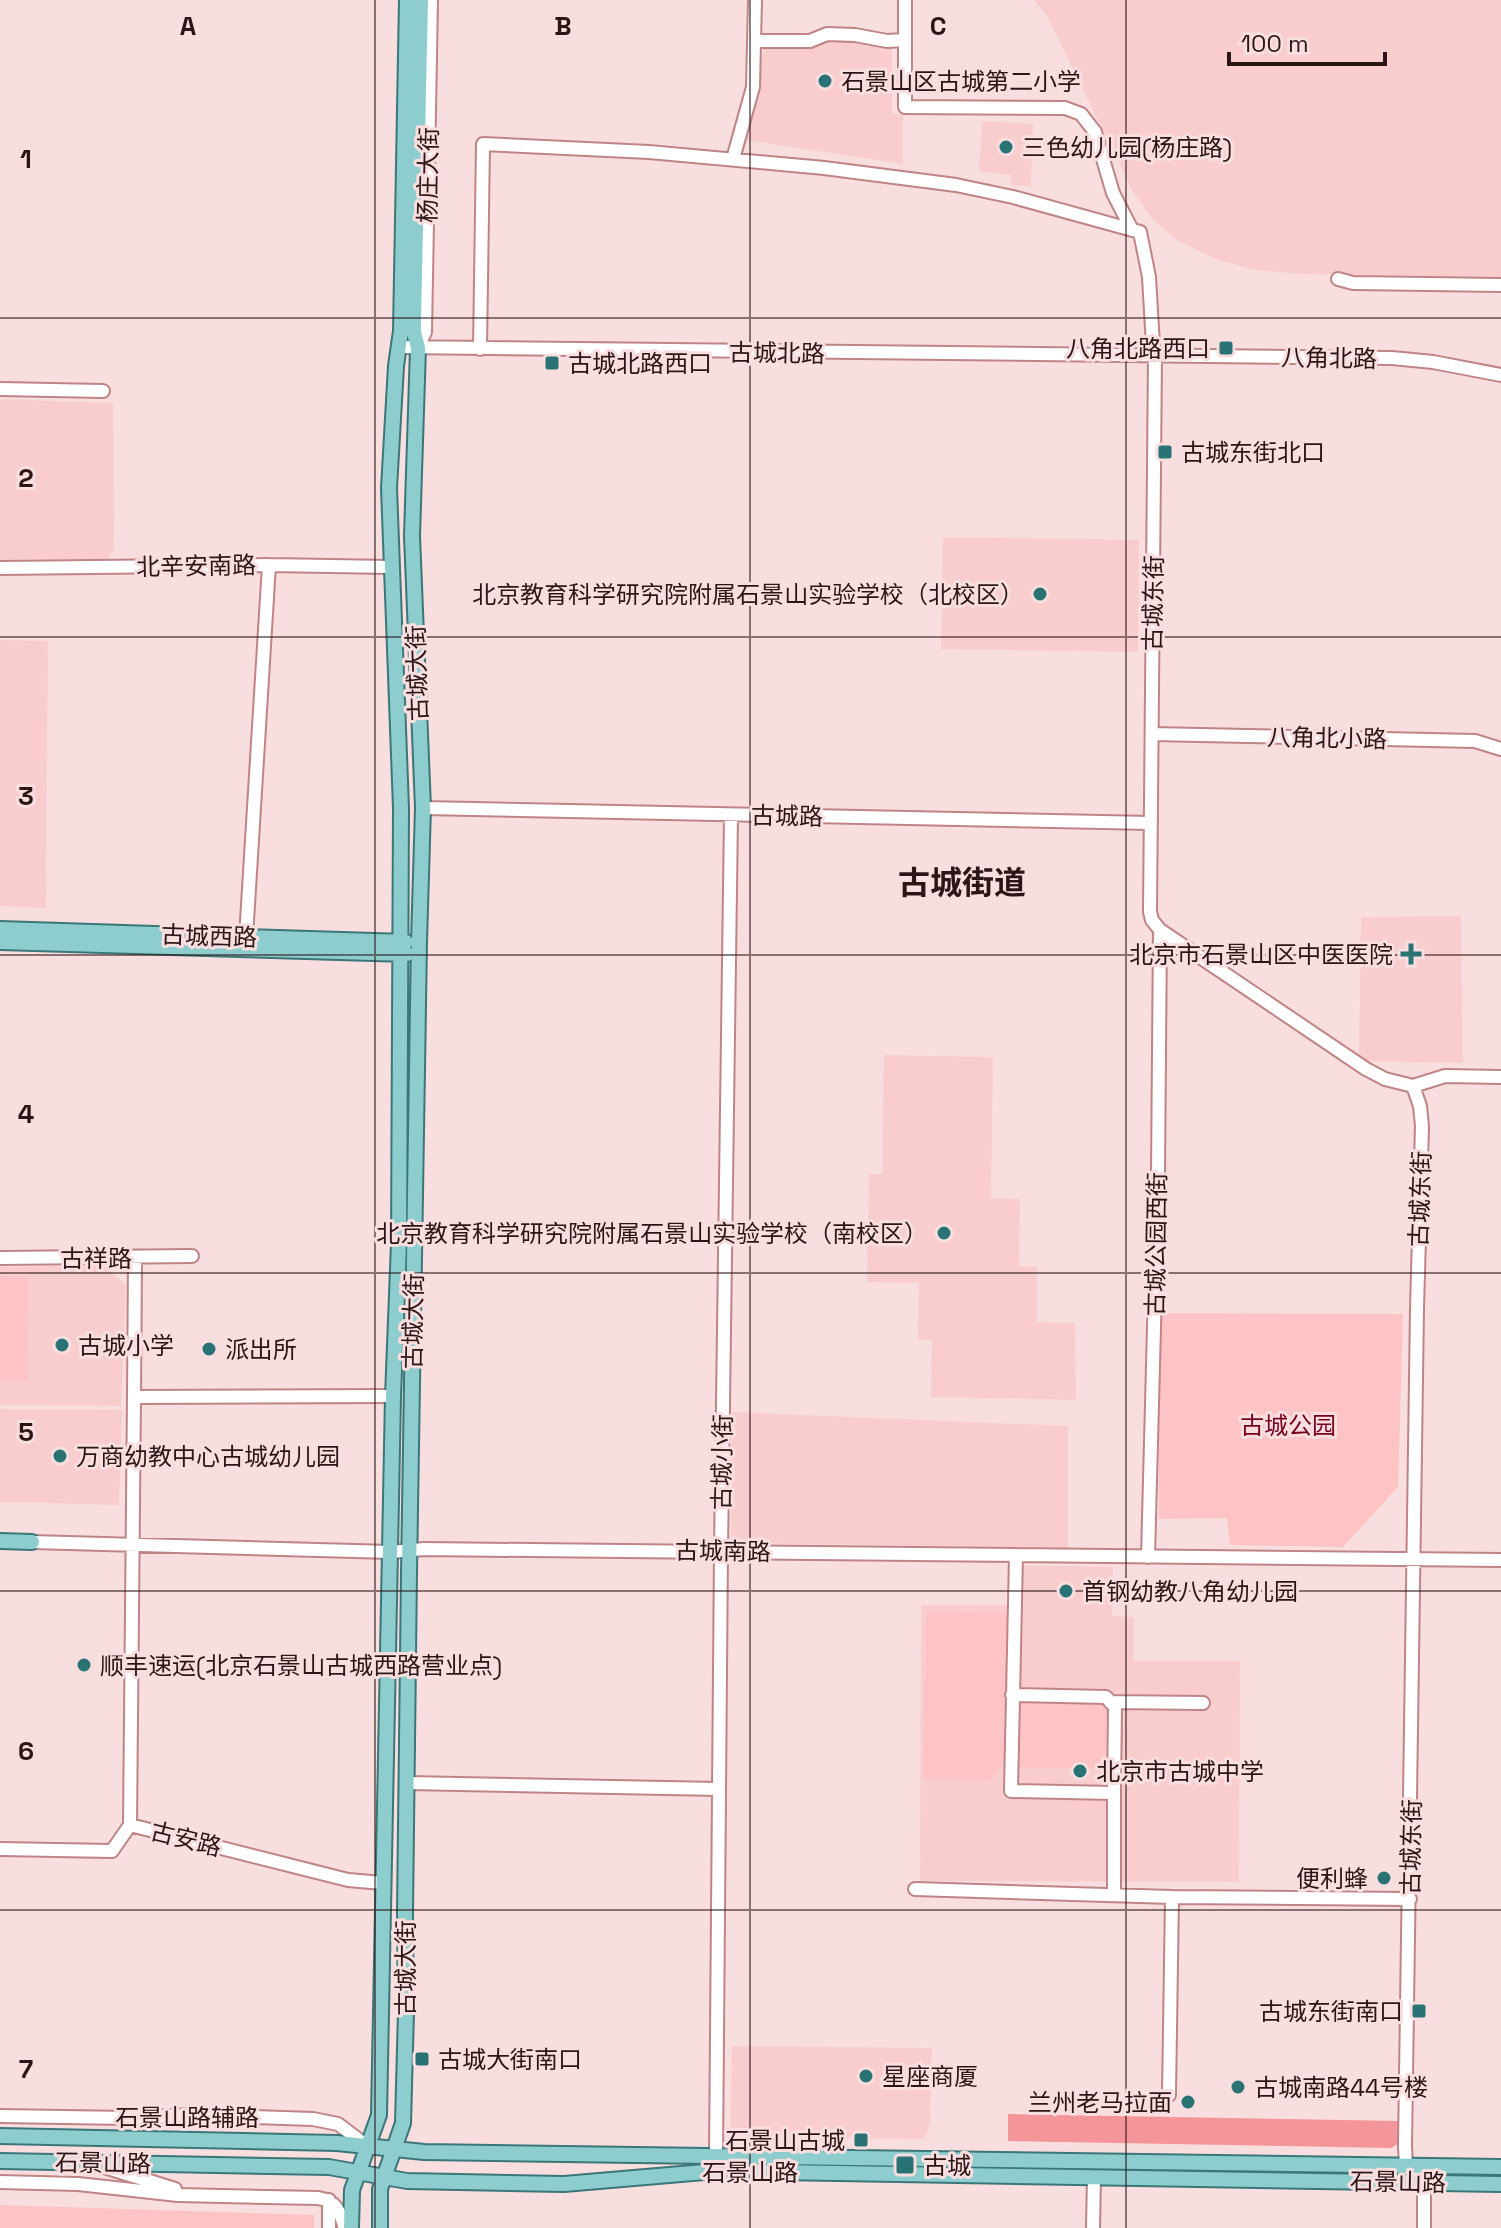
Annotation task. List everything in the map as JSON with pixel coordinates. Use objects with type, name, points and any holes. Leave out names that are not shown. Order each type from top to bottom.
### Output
[{"type":"main road","name":"杨庄大街","points":[[400,347],[407,0]]},
{"type":"main road","name":"古城大街","points":[[380,2228],[380,2189],[403,2123],[406,2012],[410,1551],[423,808],[412,536],[418,348],[414,319],[421,0]]},
{"type":"main road","name":"古城大街","points":[[348,2228],[352,2190],[379,2115],[393,1396],[399,1244],[401,808],[389,488],[396,366],[400,347]]},
{"type":"main road","name":"古城西路","points":[[0,929],[246,937],[400,948]]},
{"type":"main road","name":"古城西路","points":[[0,942],[419,948]]},
{"type":"main road","points":[[0,1541],[32,1542]]},
{"type":"main road","name":"石景山路","points":[[0,2136],[322,2142],[424,2152],[1501,2167]]},
{"type":"main road","name":"石景山路","points":[[0,2161],[329,2167],[407,2181],[564,2184],[716,2171],[1501,2184]]},
{"type":"street","name":"杨庄大街","points":[[418,348],[425,332],[431,0]]},
{"type":"street","points":[[733,159],[753,87],[755,0]]},
{"type":"street","points":[[905,0],[905,107],[1065,108],[1081,114],[1095,132],[1113,193],[1132,230]]},
{"type":"street","points":[[754,41],[810,41],[827,34],[905,40]]},
{"type":"street","points":[[480,349],[483,144],[733,159],[956,185],[1013,197],[1132,230]]},
{"type":"street","name":"古城东街","points":[[1132,230],[1140,232],[1149,277],[1155,356],[1150,912],[1160,930]]},
{"type":"street","points":[[1338,279],[1353,283],[1501,285]]},
{"type":"street","name":"古城北路","points":[[400,347],[1155,356]]},
{"type":"street","name":"八角北路","points":[[1155,356],[1392,358],[1501,375]]},
{"type":"street","points":[[0,389],[103,391]]},
{"type":"street","points":[[246,937],[269,565]]},
{"type":"street","name":"北辛安南路","points":[[0,568],[391,567]]},
{"type":"street","name":"八角北小路","points":[[1152,734],[1475,741],[1501,749]]},
{"type":"street","name":"古城路","points":[[423,808],[1151,823]]},
{"type":"street","name":"古城小街","points":[[716,2156],[731,815]]},
{"type":"street","points":[[1160,930],[1385,1079],[1413,1086],[1445,1076],[1501,1077]]},
{"type":"street","name":"古城公园西街","points":[[1148,1557],[1158,1174],[1160,930]]},
{"type":"street","name":"古城东街","points":[[1406,2166],[1422,1126],[1420,1106],[1413,1086]]},
{"type":"street","name":"古祥路","points":[[0,1258],[192,1256]]},
{"type":"street","points":[[130,1825],[135,1258]]},
{"type":"street","points":[[134,1397],[393,1396]]},
{"type":"street","name":"古城南路","points":[[32,1542],[391,1552],[424,1549],[721,1551],[1501,1560]]},
{"type":"street","points":[[1016,1555],[1011,1791],[1114,1793]]},
{"type":"street","points":[[1012,1695],[1106,1697],[1115,1707],[1114,1895]]},
{"type":"street","points":[[1110,1702],[1203,1703]]},
{"type":"street","points":[[407,1783],[719,1789]]},
{"type":"street","name":"古安路","points":[[0,1849],[112,1851],[130,1825],[348,1880],[383,1883]]},
{"type":"street","points":[[915,1889],[1172,1897],[1410,1899]]},
{"type":"street","points":[[1169,2095],[1172,1897]]},
{"type":"street","name":"石景山路辅路","points":[[0,2116],[128,2118],[193,2115],[313,2119],[338,2124],[367,2146]]},
{"type":"street","points":[[94,2164],[166,2187],[210,2195]]},
{"type":"street","points":[[1406,2166],[1424,2182],[1424,2228]]},
{"type":"street","points":[[1093,2228],[1094,2177]]},
{"type":"street","points":[[0,2182],[78,2184],[178,2195],[329,2200],[338,2208],[348,2228]]},
{"type":"street","points":[[329,2200],[329,2228]]},
{"type":"shaded area","points":[[1034,0],[1501,0],[1501,277],[1301,274],[1255,270],[1218,260],[1177,240],[1153,220],[1133,192],[1047,16]]},
{"type":"shaded area","name":"石景山区古城第二小学","points":[[833,40],[892,48],[892,113],[903,115],[903,164],[745,140],[765,45],[812,45]]},
{"type":"shaded area","name":"三色幼儿园(杨庄路)","points":[[982,121],[1033,124],[1031,187],[1011,185],[1011,175],[979,171]]},
{"type":"shaded area","points":[[0,399],[113,403],[114,550],[108,559],[0,560]]},
{"type":"shaded area","name":"北京教育科学研究院附属石景山实验学校（北校区）","points":[[943,537],[1139,540],[1138,652],[941,649]]},
{"type":"shaded area","points":[[0,640],[48,641],[46,908],[0,906]]},
{"type":"shaded area","name":"北京市石景山区中医医院","points":[[1461,916],[1463,1063],[1359,1061],[1361,917]]},
{"type":"shaded area","name":"北京教育科学研究院附属石景山实验学校（南校区）","points":[[884,1055],[993,1057],[991,1198],[1020,1199],[1019,1266],[1037,1267],[1037,1322],[1075,1323],[1076,1400],[931,1397],[932,1340],[918,1339],[919,1283],[867,1282],[869,1174],[882,1174]]},
{"type":"shaded area","name":"古城小学","points":[[103,1265],[126,1285],[121,1406],[0,1405],[0,1267]]},
{"type":"shaded area","name":"万商幼教中心古城幼儿园","points":[[0,1409],[122,1410],[119,1505],[0,1502]]},
{"type":"shaded area","points":[[732,1412],[1068,1426],[1068,1548],[731,1543]]},
{"type":"shaded area","name":"北京市古城中学","points":[[1011,1565],[1113,1567],[1112,1616],[1134,1617],[1134,1661],[1240,1661],[1239,1882],[920,1881],[921,1605],[1010,1605]]},
{"type":"shaded area","points":[[732,2046],[932,2048],[927,2134],[922,2139],[824,2138],[816,2144],[730,2141]]},
{"type":"shaded area","points":[[1008,2114],[1399,2121],[1399,2143],[1391,2148],[1008,2141]]},
{"type":"green space","points":[[0,1276],[28,1277],[27,1381],[0,1380]]},
{"type":"green space","name":"古城公园","points":[[1159,1313],[1403,1314],[1398,1487],[1343,1547],[1230,1545],[1227,1518],[1159,1519]]},
{"type":"green space","points":[[926,1611],[1010,1613],[1007,1757],[991,1780],[923,1778]]},
{"type":"green space","points":[[1015,1702],[1107,1704],[1105,1769],[1013,1767]]},
{"type":"green space","points":[[0,2205],[314,2215],[314,2228],[0,2228]]},
{"type":"place","name":"石景山区古城第二小学","points":[[825,81]]},
{"type":"place","name":"三色幼儿园(杨庄路)","points":[[1006,147]]},
{"type":"place","name":"八角北路西口","points":[[1226,348]]},
{"type":"place","name":"古城北路西口","points":[[552,363]]},
{"type":"place","name":"古城东街北口","points":[[1165,452]]},
{"type":"place","name":"北京教育科学研究院附属石景山实验学校（北校区）","points":[[1040,594]]},
{"type":"place","name":"北京市石景山区中医医院","points":[[1411,954]]},
{"type":"place","name":"北京教育科学研究院附属石景山实验学校（南校区）","points":[[944,1233]]},
{"type":"place","name":"古城小学","points":[[62,1345]]},
{"type":"place","name":"派出所","points":[[209,1349]]},
{"type":"place","name":"万商幼教中心古城幼儿园","points":[[60,1456]]},
{"type":"place","name":"首钢幼教八角幼儿园","points":[[1066,1591]]},
{"type":"place","name":"顺丰速运(北京石景山古城西路营业点)","points":[[84,1665]]},
{"type":"place","name":"北京市古城中学","points":[[1080,1771]]},
{"type":"place","name":"便利蜂","points":[[1384,1878]]},
{"type":"place","name":"古城东街南口","points":[[1419,2011]]},
{"type":"place","name":"古城大街南口","points":[[422,2059]]},
{"type":"place","name":"星座商厦","points":[[866,2076]]},
{"type":"place","name":"古城南路44号楼","points":[[1238,2087]]},
{"type":"place","name":"兰州老马拉面","points":[[1188,2102]]},
{"type":"place","name":"石景山古城","points":[[861,2140]]},
{"type":"place","name":"古城","points":[[905,2165]]},
{"type":"district","name":"古城街道","points":[[962,883]]}]
